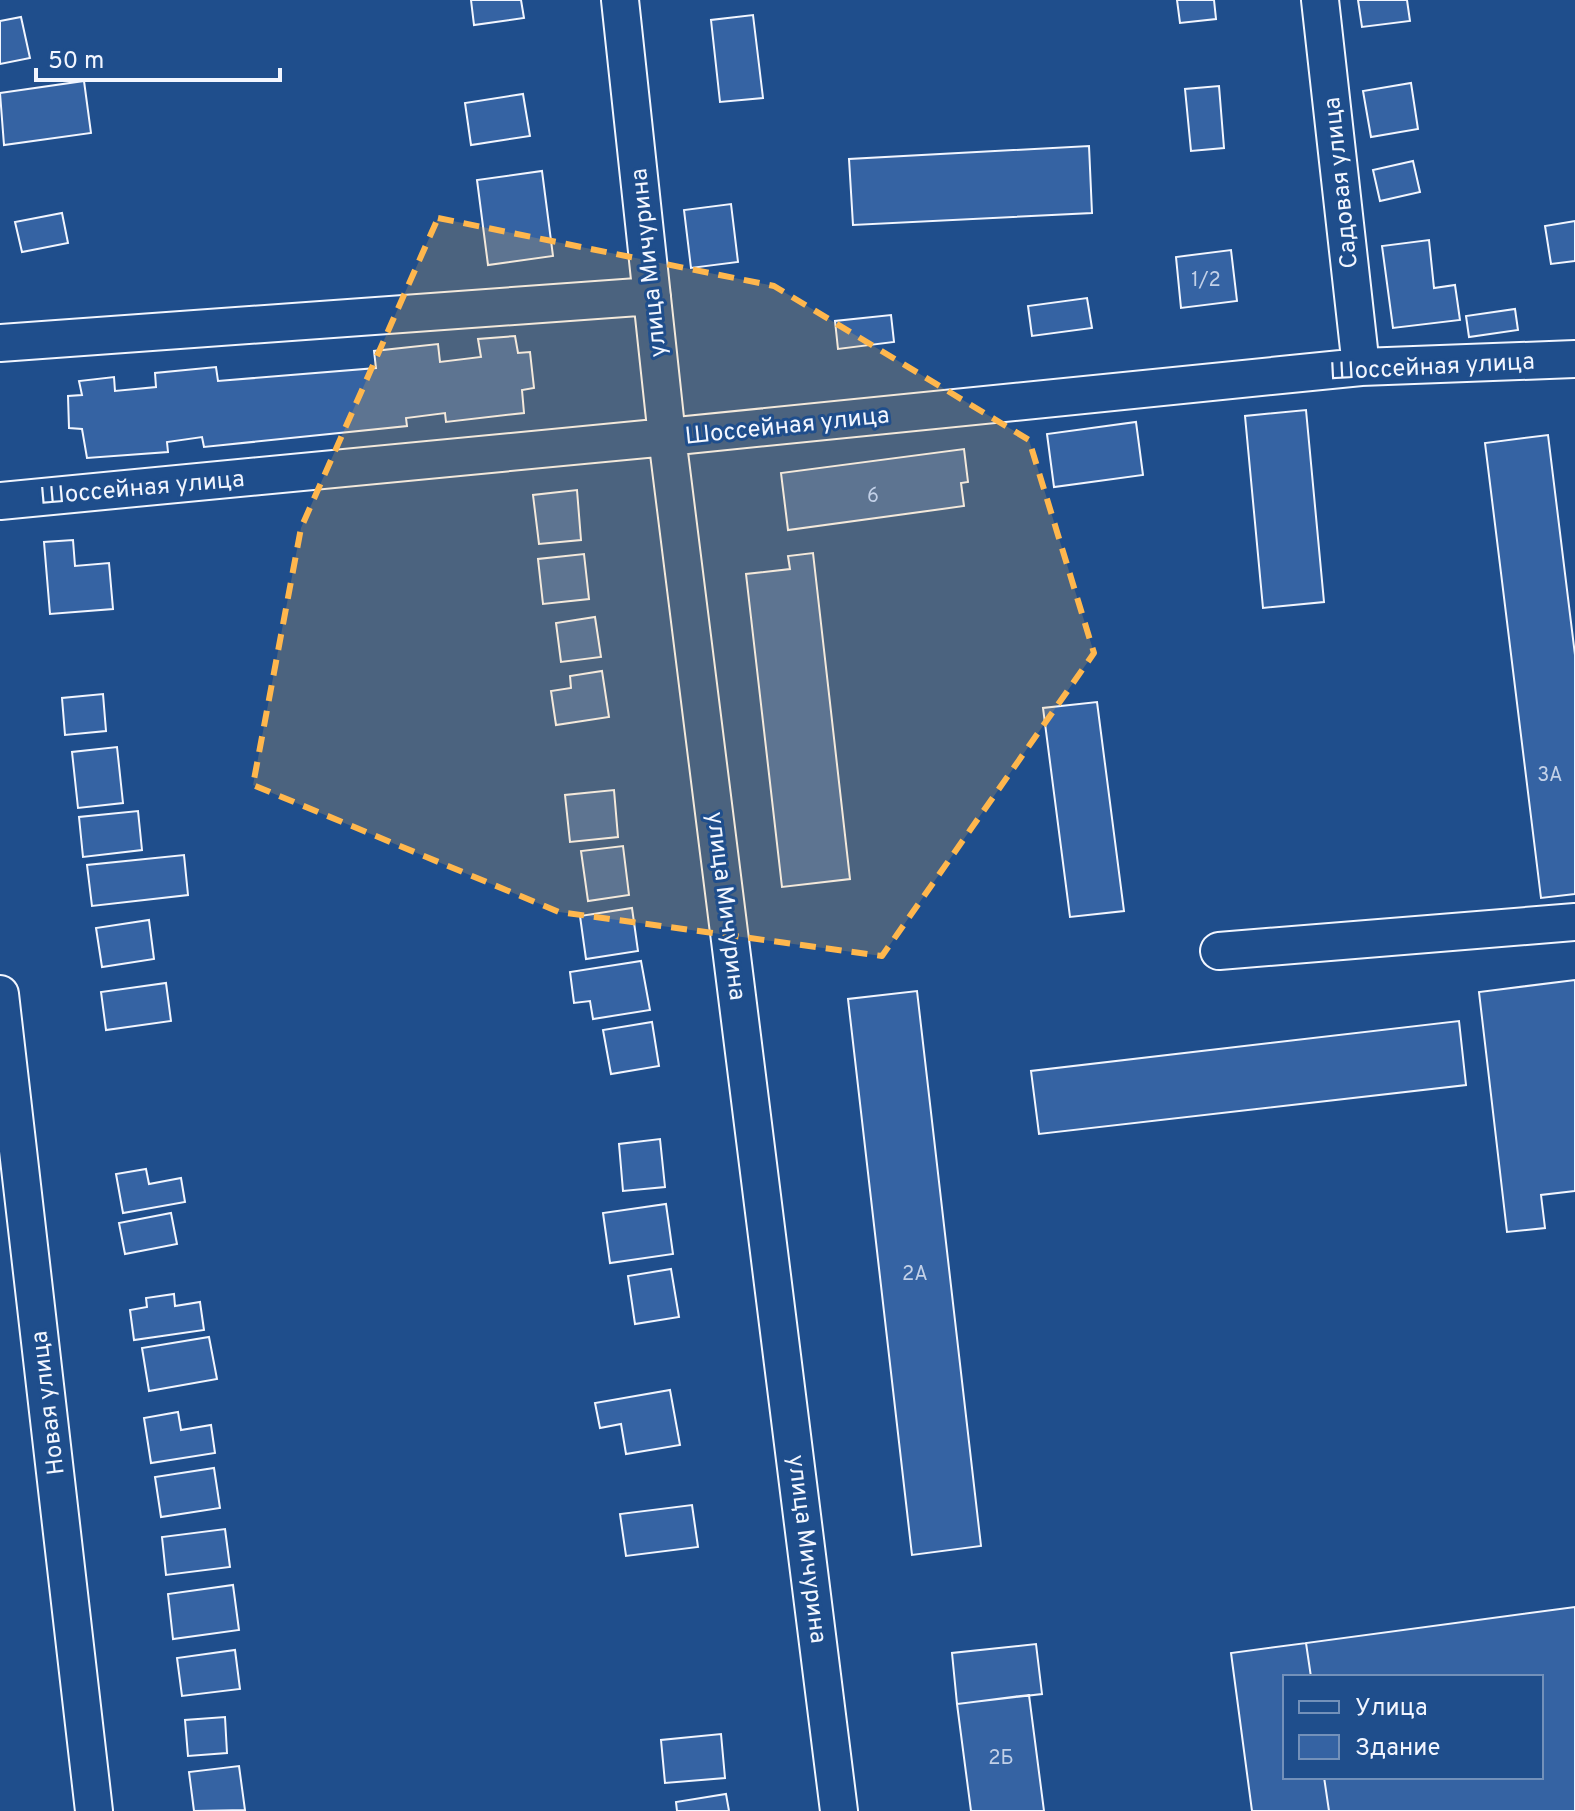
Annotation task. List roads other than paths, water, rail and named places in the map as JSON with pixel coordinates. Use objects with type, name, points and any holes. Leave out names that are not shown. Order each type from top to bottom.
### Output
[{"type":"street","name":"улица Мичурина","points":[[620,0],[667,437],[839,1811]]},
{"type":"street","name":"Садовая улица","points":[[1320,0],[1361,367]]},
{"type":"street","points":[[0,343],[652,296]]},
{"type":"street","name":"Шоссейная улица","points":[[0,501],[1361,367],[1575,359]]},
{"type":"street","points":[[1219,951],[1575,922]]},
{"type":"street","name":"Новая улица","points":[[0,994],[94,1811]]}]
